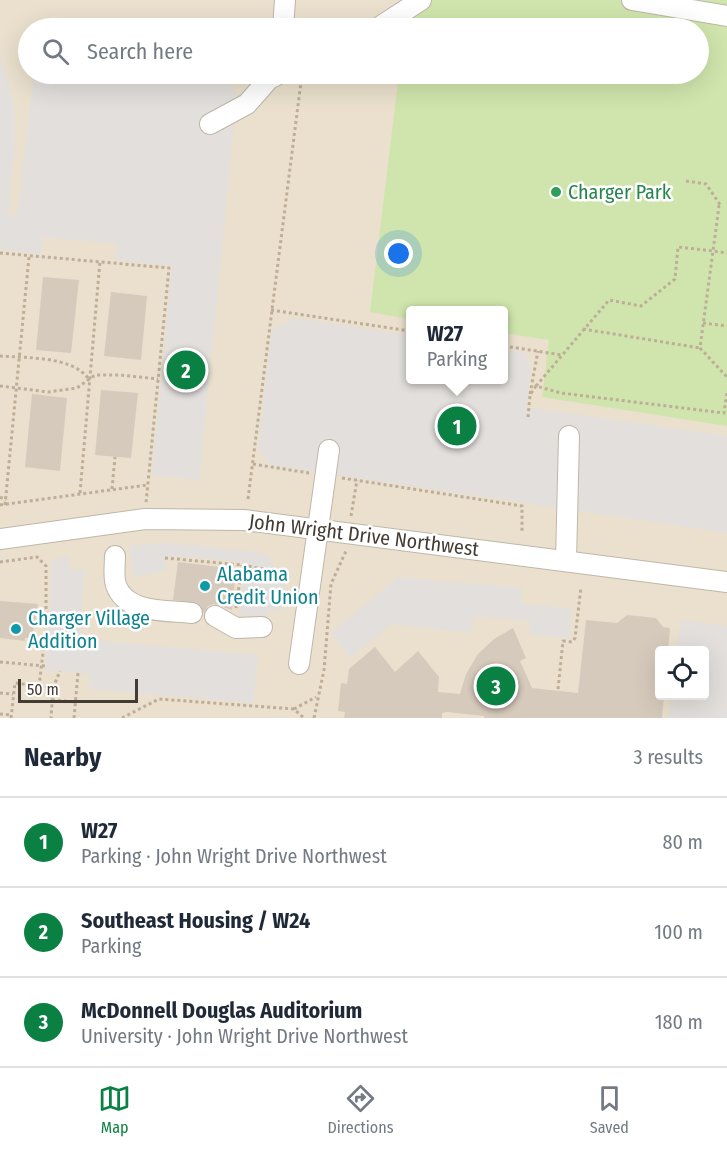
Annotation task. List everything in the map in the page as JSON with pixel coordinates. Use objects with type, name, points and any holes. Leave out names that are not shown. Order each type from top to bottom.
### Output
[{"type":"street","points":[[284,18],[285,0]]},
{"type":"street","points":[[393,18],[421,0]]},
{"type":"street","points":[[632,0],[727,16]]},
{"type":"street","points":[[210,124],[247,104],[266,84]]},
{"type":"street","points":[[566,561],[568,436]]},
{"type":"street","points":[[299,664],[329,450]]},
{"type":"street","name":"John Wright Drive Northwest","points":[[0,539],[145,519],[244,520],[727,582]]},
{"type":"street","points":[[115,556],[115,583],[122,595],[136,606],[192,613]]},
{"type":"street","points":[[215,616],[236,628],[262,627]]},
{"type":"path","points":[[248,499],[301,84]]},
{"type":"path","points":[[686,181],[706,184],[721,206],[727,207]]},
{"type":"path","points":[[700,348],[719,206],[721,206]]},
{"type":"path","points":[[530,395],[609,300],[641,306],[675,279],[678,247],[727,253]]},
{"type":"path","points":[[0,253],[29,257],[57,256],[169,268],[145,519]]},
{"type":"path","points":[[6,502],[29,257]]},
{"type":"path","points":[[80,493],[100,261]]},
{"type":"path","points":[[271,310],[406,330]]},
{"type":"path","points":[[703,322],[727,326]]},
{"type":"path","points":[[584,329],[700,348],[727,377]]},
{"type":"path","points":[[508,347],[562,355]]},
{"type":"path","points":[[528,417],[538,351]]},
{"type":"path","points":[[0,356],[54,361],[82,370],[89,380]]},
{"type":"path","points":[[0,386],[48,392],[77,388],[95,375],[158,379]]},
{"type":"path","points":[[536,386],[561,393],[724,413],[727,392]]},
{"type":"path","points":[[112,489],[115,457]]},
{"type":"path","points":[[252,464],[522,506],[522,531]]},
{"type":"path","points":[[351,516],[357,480]]},
{"type":"path","points":[[0,506],[6,502],[147,485]]},
{"type":"path","points":[[0,497],[6,502]]},
{"type":"path","points":[[314,718],[324,670],[332,584],[346,551]]},
{"type":"path","points":[[0,562],[37,557],[46,566],[46,628],[39,686]]},
{"type":"path","points":[[165,558],[242,565],[267,570]]},
{"type":"path","points":[[235,615],[242,565]]},
{"type":"path","points":[[558,689],[563,641],[572,642],[575,638],[581,587]]},
{"type":"path","points":[[0,662],[43,666]]},
{"type":"path","points":[[51,718],[53,688],[60,671]]},
{"type":"path","points":[[74,718],[78,673]]},
{"type":"path","points":[[0,714],[11,716],[15,683],[53,688]]},
{"type":"path","points":[[0,693],[14,694]]},
{"type":"path","points":[[122,718],[159,699],[294,709],[318,697]]},
{"type":"path","points":[[52,700],[75,702]]},
{"type":"path","points":[[294,709],[304,718]]},
{"type":"shaded area","points":[[0,0],[727,0],[727,718],[0,718]]},
{"type":"shaded area","points":[[0,58],[15,110],[15,147],[8,215],[17,215],[33,84],[229,84],[237,94],[199,480],[152,475],[172,266],[116,260],[118,244],[43,237],[40,255],[0,249]]},
{"type":"shaded area","points":[[295,318],[406,334],[406,384],[508,384],[508,350],[524,352],[531,368],[526,407],[727,436],[727,533],[269,465],[258,448],[272,330]]},
{"type":"shaded area","name":"Alabama Credit Union","points":[[171,543],[259,552],[269,557],[277,571],[286,572],[282,611],[270,609],[268,617],[239,614],[245,563],[196,557],[165,557],[167,571],[134,577],[129,546]]},
{"type":"shaded area","points":[[68,556],[70,569],[85,571],[80,639],[258,655],[253,703],[89,689],[89,674],[45,670],[51,599],[51,561]]},
{"type":"shaded area","points":[[398,577],[522,588],[521,603],[572,609],[570,639],[530,634],[530,621],[474,616],[471,633],[392,624],[350,658],[331,633]]},
{"type":"shaded area","points":[[681,620],[727,626],[727,718],[669,718],[671,700],[709,700],[709,646],[677,646]]},
{"type":"green space","name":"Charger Park","points":[[408,0],[727,0],[727,426],[542,397],[549,340],[508,334],[508,306],[406,306],[406,318],[370,312],[398,84],[709,84],[709,18],[405,18]]},
{"type":"building","points":[[43,277],[79,280],[71,353],[36,350]]},
{"type":"building","points":[[111,292],[147,296],[141,360],[104,356]]},
{"type":"building","points":[[101,390],[138,393],[131,458],[95,455]]},
{"type":"building","points":[[32,394],[67,398],[60,471],[25,467]]},
{"type":"building","name":"Alabama Credit Union","points":[[178,562],[236,569],[232,610],[214,604],[208,606],[204,613],[198,603],[173,600]]},
{"type":"building","name":"Charger Village Addition","points":[[0,601],[38,604],[32,638],[25,638],[25,641],[0,638]]},
{"type":"building","points":[[627,615],[656,618],[663,627],[670,628],[668,646],[655,646],[655,700],[664,700],[662,718],[484,718],[484,716],[447,712],[442,713],[442,718],[344,718],[345,712],[338,711],[341,683],[347,684],[349,669],[375,647],[395,672],[418,651],[439,677],[438,692],[460,694],[466,674],[478,654],[494,639],[513,628],[526,658],[520,661],[532,688],[578,693],[586,620],[617,623]]},
{"type":"place","name":"Charger Park","points":[[556,192]]},
{"type":"place","name":"Southeast Housing / W24","points":[[186,370]]},
{"type":"place","name":"W27","points":[[457,426]]},
{"type":"place","name":"Alabama Credit Union","points":[[205,586]]},
{"type":"place","name":"Charger Village Addition","points":[[16,629]]},
{"type":"place","name":"McDonnell Douglas Auditorium","points":[[496,686]]}]
